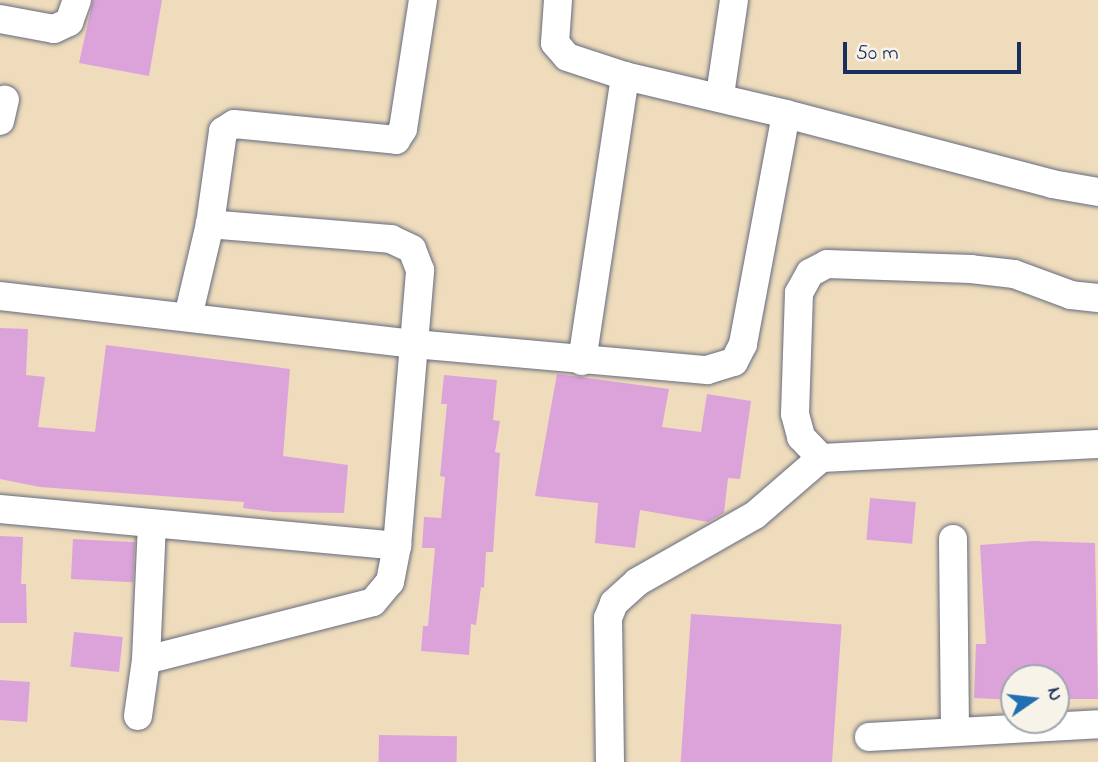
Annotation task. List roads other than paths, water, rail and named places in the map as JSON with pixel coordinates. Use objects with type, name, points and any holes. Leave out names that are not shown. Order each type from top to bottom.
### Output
[{"type":"street","points":[[0,19],[54,29],[69,22],[77,0]]},
{"type":"street","points":[[188,317],[209,224],[223,131],[230,125],[391,142],[401,136],[423,0]]},
{"type":"street","points":[[558,0],[555,43],[563,55],[625,76],[720,95],[1052,184],[1098,192]]},
{"type":"street","points":[[720,95],[734,0]]},
{"type":"street","points":[[582,360],[625,76]]},
{"type":"street","points":[[0,296],[414,344],[684,371],[724,368],[734,362],[743,344],[786,114]]},
{"type":"street","points":[[146,660],[373,602],[390,582],[397,546],[420,270],[412,250],[404,243],[209,224]]},
{"type":"street","points":[[821,458],[801,437],[795,414],[799,293],[810,273],[827,264],[846,262],[959,268],[1014,274],[1071,295],[1098,298]]},
{"type":"street","points":[[610,762],[608,618],[614,603],[637,582],[755,515],[821,458],[1098,444]]},
{"type":"street","points":[[0,509],[397,546]]},
{"type":"street","points":[[138,716],[146,660],[152,524]]},
{"type":"street","points":[[953,539],[955,730]]},
{"type":"street","points":[[869,737],[955,730],[1098,724]]}]
